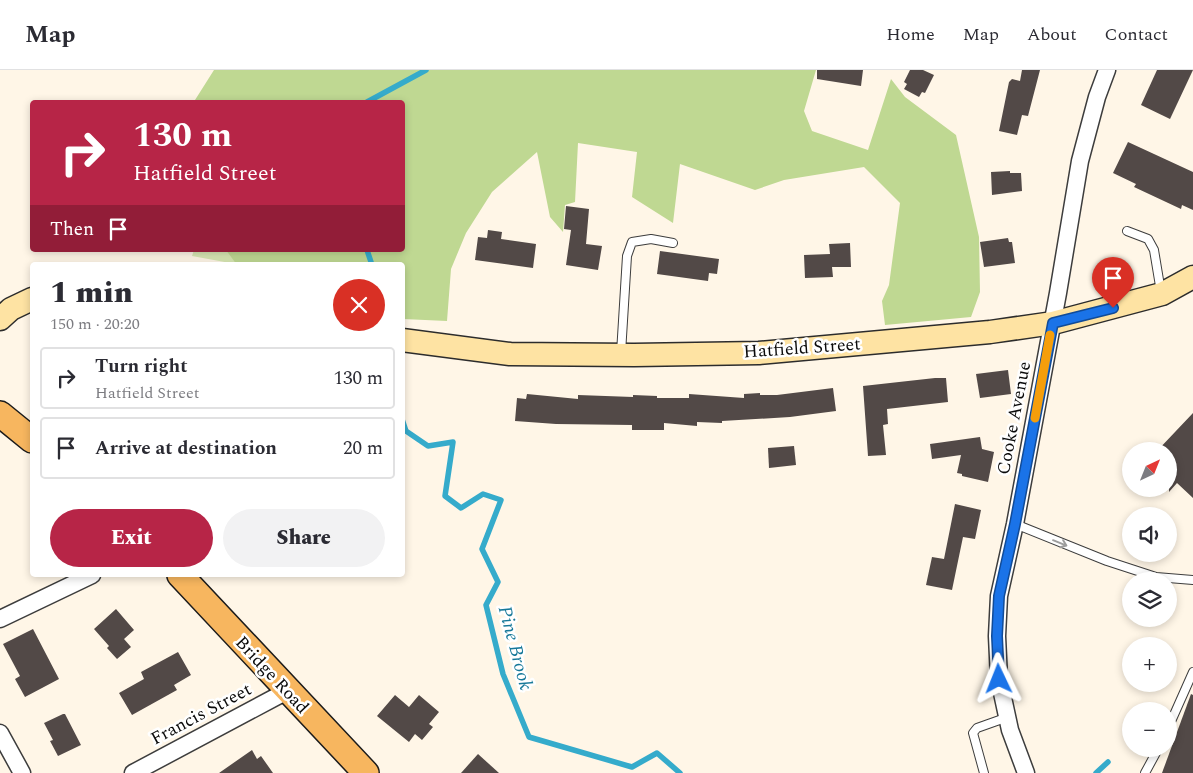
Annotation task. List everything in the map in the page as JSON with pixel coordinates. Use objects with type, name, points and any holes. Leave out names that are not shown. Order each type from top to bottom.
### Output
[{"type":"main road","points":[[0,414],[30,438]]},
{"type":"main road","name":"Bridge Road","points":[[182,577],[366,773]]},
{"type":"street","name":"Cooke Avenue","points":[[1026,773],[1008,718],[999,679],[997,636],[999,596],[1015,524],[1053,323],[1080,161],[1097,97],[1107,70]]},
{"type":"street","name":"Hatfield Street","points":[[405,340],[510,354],[759,353],[990,332],[1053,323],[1162,294],[1193,277]]},
{"type":"street","points":[[0,319],[11,309],[30,300]]},
{"type":"street","points":[[0,619],[88,577]]},
{"type":"street","name":"Francis Street","points":[[134,773],[287,691]]},
{"type":"street","points":[[0,733],[22,773]]},
{"type":"lane","points":[[1127,231],[1148,239],[1154,250],[1162,294]]},
{"type":"lane","points":[[620,355],[627,256],[632,242],[651,239],[673,243]]},
{"type":"lane","points":[[1015,524],[1107,561],[1156,577],[1193,580]]},
{"type":"lane","points":[[1177,708],[1193,672]]},
{"type":"lane","points":[[984,773],[973,733],[977,728],[1008,718]]},
{"type":"lane","points":[[1145,773],[1154,757]]},
{"type":"green space","points":[[214,70],[816,70],[804,111],[812,131],[868,150],[891,79],[905,97],[956,135],[979,237],[980,292],[971,317],[885,325],[882,301],[889,285],[900,203],[864,167],[784,180],[755,190],[680,164],[673,223],[632,197],[637,152],[578,143],[575,202],[565,205],[563,232],[550,217],[537,152],[492,192],[466,233],[451,269],[447,321],[405,319],[405,262],[235,262],[227,252],[405,252],[405,100],[195,100]]},
{"type":"green space","points":[[193,252],[298,252],[254,262],[225,262],[192,256]]},
{"type":"building","points":[[817,70],[863,70],[861,86],[817,79]]},
{"type":"building","points":[[910,70],[923,70],[934,75],[925,93],[922,92],[919,97],[904,89],[907,84],[904,82]]},
{"type":"building","points":[[1022,70],[1040,70],[1028,116],[1022,115],[1017,135],[999,131],[1009,82],[1012,79],[1020,81]]},
{"type":"building","points":[[1157,70],[1193,70],[1170,119],[1141,105]]},
{"type":"building","points":[[1128,142],[1193,172],[1193,210],[1182,205],[1181,209],[1134,187],[1136,184],[1113,173]]},
{"type":"building","points":[[1010,171],[1010,173],[1021,173],[1022,191],[992,195],[991,172]]},
{"type":"building","points":[[566,206],[589,209],[586,244],[602,246],[598,270],[566,265],[571,230],[564,229]]},
{"type":"building","points":[[488,230],[502,232],[501,239],[536,244],[533,268],[475,260],[478,237],[487,238]]},
{"type":"building","points":[[1008,238],[1009,242],[1012,242],[1015,263],[984,267],[980,242]]},
{"type":"building","points":[[850,243],[851,267],[832,267],[833,277],[805,278],[804,255],[830,254],[829,244]]},
{"type":"building","points":[[660,251],[719,259],[717,274],[709,273],[708,281],[657,274]]},
{"type":"building","points":[[1008,370],[1011,394],[980,398],[976,374]]},
{"type":"building","points":[[946,378],[948,402],[887,409],[888,424],[883,425],[886,455],[868,456],[863,386]]},
{"type":"building","points":[[833,388],[836,411],[790,417],[722,421],[722,423],[697,422],[697,426],[664,423],[664,430],[632,430],[632,425],[556,424],[515,421],[517,398],[526,399],[527,394],[578,399],[578,395],[689,398],[689,394],[744,398],[744,394],[777,395]]},
{"type":"building","points":[[1193,413],[1193,498],[1178,484],[1178,442],[1166,442]]},
{"type":"building","points":[[980,437],[982,449],[994,452],[988,482],[957,473],[961,455],[932,459],[930,444]]},
{"type":"building","points":[[794,446],[796,465],[769,468],[768,448]]},
{"type":"building","points":[[955,504],[981,510],[975,539],[963,537],[952,590],[926,585],[932,557],[944,559]]},
{"type":"building","points":[[116,609],[134,630],[124,639],[131,647],[117,659],[107,648],[109,646],[94,629]]},
{"type":"building","points":[[33,629],[59,679],[25,697],[15,679],[20,676],[3,644]]},
{"type":"building","points":[[178,652],[191,675],[174,685],[177,690],[132,715],[119,693],[144,679],[141,672]]},
{"type":"building","points":[[1191,694],[1193,695],[1193,773],[1162,773],[1168,757],[1177,757],[1177,732]]},
{"type":"building","points":[[395,695],[409,707],[419,695],[439,712],[429,724],[433,727],[422,740],[415,734],[409,742],[377,716]]},
{"type":"building","points":[[65,714],[81,745],[58,756],[50,741],[53,740],[44,723]]},
{"type":"building","points":[[252,750],[257,759],[261,756],[273,773],[219,773]]},
{"type":"building","points":[[478,754],[499,773],[461,773]]},
{"type":"waterway","name":"Pine Brook","points":[[371,100],[426,70]]},
{"type":"waterway","name":"Pine Brook","points":[[368,252],[371,262]]},
{"type":"waterway","name":"Pine Brook","points":[[405,428],[406,431],[428,446],[453,442],[445,496],[461,508],[483,494],[501,500],[482,549],[498,582],[486,605],[503,674],[529,737],[632,767],[657,753],[680,773]]},
{"type":"waterway","name":"Pine Brook","points":[[1096,773],[1108,762]]},
{"type":"slow traffic","points":[[1035,418],[1050,335]]},
{"type":"route","points":[[999,679],[997,636],[999,596],[1015,524],[1053,323],[1113,308]]}]
